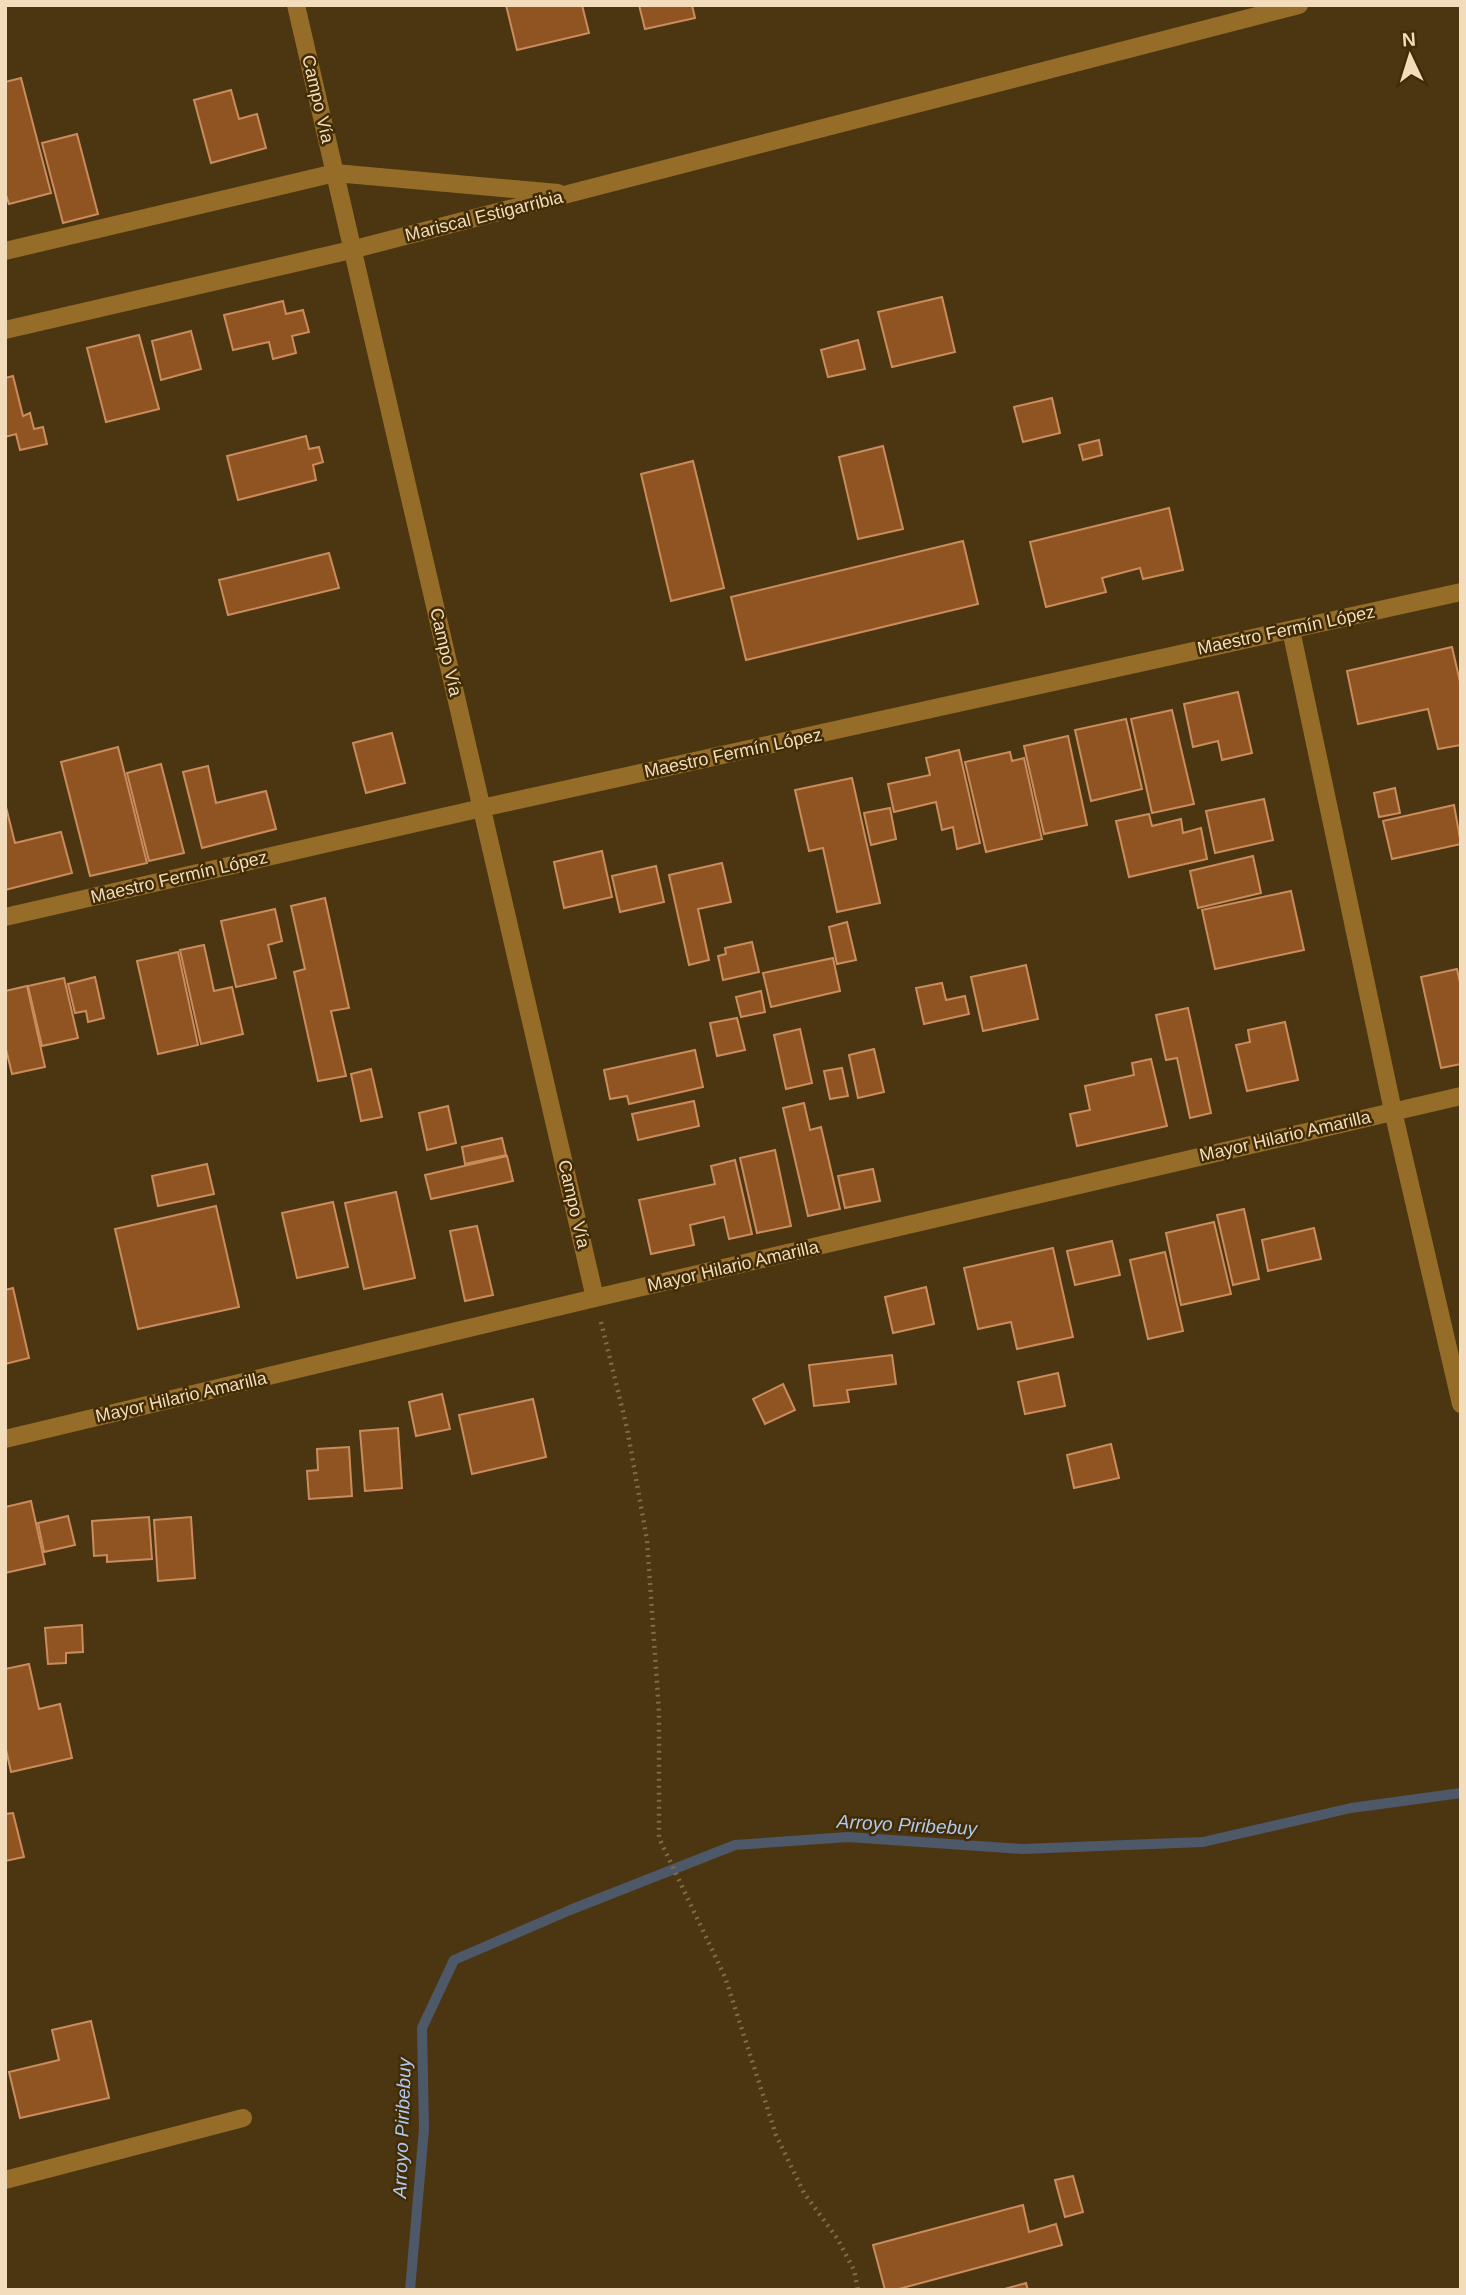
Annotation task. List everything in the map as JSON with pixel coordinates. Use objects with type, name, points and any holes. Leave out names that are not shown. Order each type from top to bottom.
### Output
[{"type":"street","name":"Campo Vía","points":[[296,5],[596,1298]]},
{"type":"street","points":[[572,194],[1299,5]]},
{"type":"street","name":"Mariscal Estigarribia","points":[[5,251],[335,173],[572,194]]},
{"type":"street","name":"Mariscal Estigarribia","points":[[5,330],[351,250],[572,194]]},
{"type":"street","name":"Maestro Fermín López","points":[[5,918],[482,808],[1461,592]]},
{"type":"street","points":[[1291,629],[1393,1111],[1461,1404]]},
{"type":"street","name":"Mayor Hilario Amarilla","points":[[5,1439],[1461,1096]]},
{"type":"street","points":[[5,2180],[243,2118]]},
{"type":"path","points":[[596,1298],[627,1428],[647,1540],[659,1712],[659,1838],[725,1977],[776,2135],[804,2193],[837,2238],[854,2270],[858,2290]]},
{"type":"building","points":[[506,5],[582,5],[589,33],[517,50]]},
{"type":"building","points":[[639,5],[692,5],[695,18],[645,29]]},
{"type":"building","points":[[21,78],[51,193],[9,204],[5,192],[5,82]]},
{"type":"building","points":[[231,90],[239,119],[257,114],[266,148],[211,163],[194,100]]},
{"type":"building","points":[[77,134],[98,214],[63,223],[42,143]]},
{"type":"building","points":[[942,297],[955,352],[892,367],[878,312]]},
{"type":"building","points":[[283,301],[286,314],[303,310],[309,332],[292,336],[296,353],[273,359],[269,342],[233,350],[224,315]]},
{"type":"building","points":[[191,331],[201,369],[161,380],[152,341]]},
{"type":"building","points":[[139,335],[159,409],[106,422],[87,348]]},
{"type":"building","points":[[858,340],[865,369],[828,377],[821,350]]},
{"type":"building","points":[[13,376],[23,416],[30,413],[34,429],[43,427],[47,444],[20,450],[16,434],[5,437],[5,378]]},
{"type":"building","points":[[1052,398],[1060,433],[1023,442],[1014,407]]},
{"type":"building","points":[[306,436],[309,449],[319,447],[323,462],[313,465],[316,480],[238,500],[227,456]]},
{"type":"building","points":[[1099,440],[1102,455],[1083,460],[1079,445]]},
{"type":"building","points":[[883,446],[903,529],[858,539],[839,457]]},
{"type":"building","points":[[693,461],[724,588],[671,601],[641,474]]},
{"type":"building","points":[[1169,508],[1183,570],[1143,579],[1140,568],[1102,578],[1106,592],[1046,607],[1030,542]]},
{"type":"building","points":[[963,541],[978,604],[746,660],[731,597]]},
{"type":"building","points":[[329,553],[339,588],[228,615],[219,580]]},
{"type":"building","points":[[1452,647],[1461,686],[1461,745],[1438,749],[1428,709],[1358,724],[1347,671]]},
{"type":"building","points":[[1238,692],[1252,753],[1222,760],[1218,741],[1193,747],[1184,704]]},
{"type":"building","points":[[1172,710],[1194,804],[1152,813],[1131,719]]},
{"type":"building","points":[[1126,719],[1142,789],[1091,801],[1075,730]]},
{"type":"building","points":[[392,733],[405,783],[366,793],[353,743]]},
{"type":"building","points":[[1068,736],[1087,825],[1044,834],[1024,746]]},
{"type":"building","points":[[118,747],[147,863],[90,876],[61,762]]},
{"type":"building","points":[[959,750],[980,843],[957,849],[953,827],[942,830],[936,802],[894,812],[888,784],[930,775],[926,758]]},
{"type":"building","points":[[1010,752],[1012,761],[1024,758],[1042,839],[986,852],[965,762]]},
{"type":"building","points":[[161,764],[184,853],[149,861],[127,773]]},
{"type":"building","points":[[208,766],[216,803],[266,791],[276,829],[202,848],[183,772]]},
{"type":"building","points":[[852,778],[880,903],[837,912],[823,848],[809,851],[795,790]]},
{"type":"building","points":[[1395,788],[1400,813],[1379,817],[1374,793]]},
{"type":"building","points":[[1264,799],[1273,840],[1215,853],[1206,811]]},
{"type":"building","points":[[5,803],[15,843],[61,832],[72,873],[5,890]]},
{"type":"building","points":[[1454,805],[1461,844],[1392,859],[1383,821]]},
{"type":"building","points":[[890,808],[896,839],[871,845],[864,813]]},
{"type":"building","points":[[1149,814],[1152,826],[1181,819],[1183,833],[1201,828],[1207,859],[1129,877],[1116,821]]},
{"type":"building","points":[[602,851],[612,897],[564,908],[554,862]]},
{"type":"building","points":[[1253,856],[1261,893],[1198,908],[1190,871]]},
{"type":"building","points":[[722,863],[731,902],[698,909],[709,960],[689,965],[669,875]]},
{"type":"building","points":[[656,866],[664,902],[620,912],[612,876]]},
{"type":"building","points":[[1291,891],[1304,950],[1215,969],[1202,910]]},
{"type":"building","points":[[325,898],[349,1008],[331,1011],[346,1076],[318,1081],[294,972],[305,969],[291,906]]},
{"type":"building","points":[[275,909],[282,941],[268,945],[276,978],[236,987],[221,921]]},
{"type":"building","points":[[847,922],[856,960],[837,964],[829,927]]},
{"type":"building","points":[[752,942],[759,972],[723,980],[718,956],[726,954],[725,948]]},
{"type":"building","points":[[204,945],[214,991],[232,987],[243,1034],[201,1044],[180,950]]},
{"type":"building","points":[[178,952],[198,1045],[158,1054],[137,961]]},
{"type":"building","points":[[833,958],[840,991],[771,1007],[763,973]]},
{"type":"building","points":[[1026,965],[1038,1019],[983,1031],[971,977]]},
{"type":"building","points":[[1457,969],[1461,987],[1461,1064],[1441,1068],[1421,977]]},
{"type":"building","points":[[95,977],[104,1018],[88,1022],[86,1011],[75,1013],[68,984]]},
{"type":"building","points":[[64,978],[78,1038],[42,1046],[28,986]]},
{"type":"building","points":[[942,983],[946,1000],[965,996],[969,1014],[924,1024],[916,988]]},
{"type":"building","points":[[27,986],[45,1067],[12,1074],[5,1045],[5,991]]},
{"type":"building","points":[[761,991],[765,1012],[741,1017],[736,997]]},
{"type":"building","points":[[1188,1008],[1211,1113],[1190,1118],[1177,1058],[1166,1060],[1156,1015]]},
{"type":"building","points":[[737,1018],[745,1050],[717,1056],[710,1023]]},
{"type":"building","points":[[1285,1022],[1298,1080],[1247,1091],[1236,1045],[1250,1042],[1248,1030]]},
{"type":"building","points":[[800,1029],[812,1083],[786,1089],[774,1035]]},
{"type":"building","points":[[874,1049],[884,1092],[858,1098],[849,1055]]},
{"type":"building","points":[[695,1050],[703,1087],[629,1104],[627,1096],[610,1099],[604,1070]]},
{"type":"building","points":[[1151,1059],[1167,1126],[1077,1146],[1070,1114],[1090,1110],[1085,1086],[1134,1075],[1132,1063]]},
{"type":"building","points":[[842,1068],[848,1096],[830,1099],[824,1071]]},
{"type":"building","points":[[371,1069],[382,1117],[361,1121],[351,1074]]},
{"type":"building","points":[[694,1101],[699,1126],[638,1140],[632,1114]]},
{"type":"building","points":[[804,1103],[810,1130],[821,1127],[840,1209],[808,1216],[783,1108]]},
{"type":"building","points":[[448,1106],[456,1143],[427,1150],[419,1113]]},
{"type":"building","points":[[502,1138],[506,1155],[465,1164],[462,1147]]},
{"type":"building","points":[[775,1150],[791,1226],[757,1233],[740,1158]]},
{"type":"building","points":[[507,1156],[513,1181],[431,1199],[425,1175]]},
{"type":"building","points":[[735,1160],[752,1234],[729,1239],[724,1217],[690,1225],[694,1245],[651,1254],[639,1200],[715,1184],[711,1166]]},
{"type":"building","points":[[207,1164],[214,1194],[158,1206],[152,1176]]},
{"type":"building","points":[[873,1169],[880,1201],[845,1208],[838,1176]]},
{"type":"building","points":[[396,1192],[415,1278],[364,1289],[345,1203]]},
{"type":"building","points":[[333,1202],[348,1267],[297,1278],[282,1213]]},
{"type":"building","points":[[216,1206],[239,1307],[138,1329],[115,1229]]},
{"type":"building","points":[[1244,1209],[1259,1279],[1233,1285],[1217,1215]]},
{"type":"building","points":[[1214,1222],[1231,1294],[1181,1305],[1166,1233]]},
{"type":"building","points":[[477,1226],[493,1295],[465,1301],[450,1231]]},
{"type":"building","points":[[1314,1228],[1321,1259],[1268,1271],[1262,1240]]},
{"type":"building","points":[[1112,1241],[1120,1275],[1075,1285],[1067,1251]]},
{"type":"building","points":[[1053,1248],[1073,1337],[1017,1349],[1011,1322],[978,1329],[964,1268]]},
{"type":"building","points":[[1165,1252],[1183,1331],[1148,1339],[1130,1260]]},
{"type":"building","points":[[926,1287],[934,1324],[893,1333],[885,1297]]},
{"type":"building","points":[[13,1288],[29,1358],[5,1364],[5,1290]]},
{"type":"building","points":[[892,1355],[896,1384],[847,1390],[849,1402],[814,1406],[809,1365]]},
{"type":"building","points":[[1058,1373],[1065,1406],[1025,1414],[1018,1382]]},
{"type":"building","points":[[783,1384],[795,1410],[765,1424],[753,1399]]},
{"type":"building","points":[[442,1394],[450,1429],[416,1436],[409,1402]]},
{"type":"building","points":[[533,1399],[546,1457],[472,1474],[459,1415]]},
{"type":"building","points":[[398,1428],[402,1488],[365,1491],[360,1431]]},
{"type":"building","points":[[1111,1444],[1119,1478],[1074,1488],[1067,1455]]},
{"type":"building","points":[[349,1447],[352,1496],[309,1499],[307,1471],[318,1470],[317,1449]]},
{"type":"building","points":[[31,1501],[45,1564],[5,1573],[5,1507]]},
{"type":"building","points":[[68,1516],[75,1545],[44,1552],[38,1523]]},
{"type":"building","points":[[149,1517],[152,1559],[107,1562],[107,1555],[94,1556],[92,1521]]},
{"type":"building","points":[[191,1517],[195,1578],[158,1581],[154,1520]]},
{"type":"building","points":[[82,1625],[83,1652],[66,1653],[66,1663],[48,1664],[45,1628]]},
{"type":"building","points":[[29,1664],[39,1709],[60,1704],[72,1758],[11,1772],[5,1745],[5,1669]]},
{"type":"building","points":[[13,1813],[24,1857],[5,1861],[5,1814]]},
{"type":"building","points":[[91,2021],[109,2098],[20,2118],[9,2072],[59,2060],[52,2030]]},
{"type":"building","points":[[1073,2176],[1083,2212],[1065,2217],[1055,2180]]},
{"type":"building","points":[[1023,2205],[1029,2232],[1056,2224],[1062,2245],[895,2290],[885,2290],[873,2245]]},
{"type":"building","points":[[1026,2283],[1028,2290],[1001,2290]]},
{"type":"waterway","name":"Arroyo Piribebuy","points":[[410,2290],[424,2129],[422,2028],[454,1960],[570,1910],[735,1845],[848,1837],[1023,1849],[1203,1842],[1351,1808],[1461,1793]]}]
